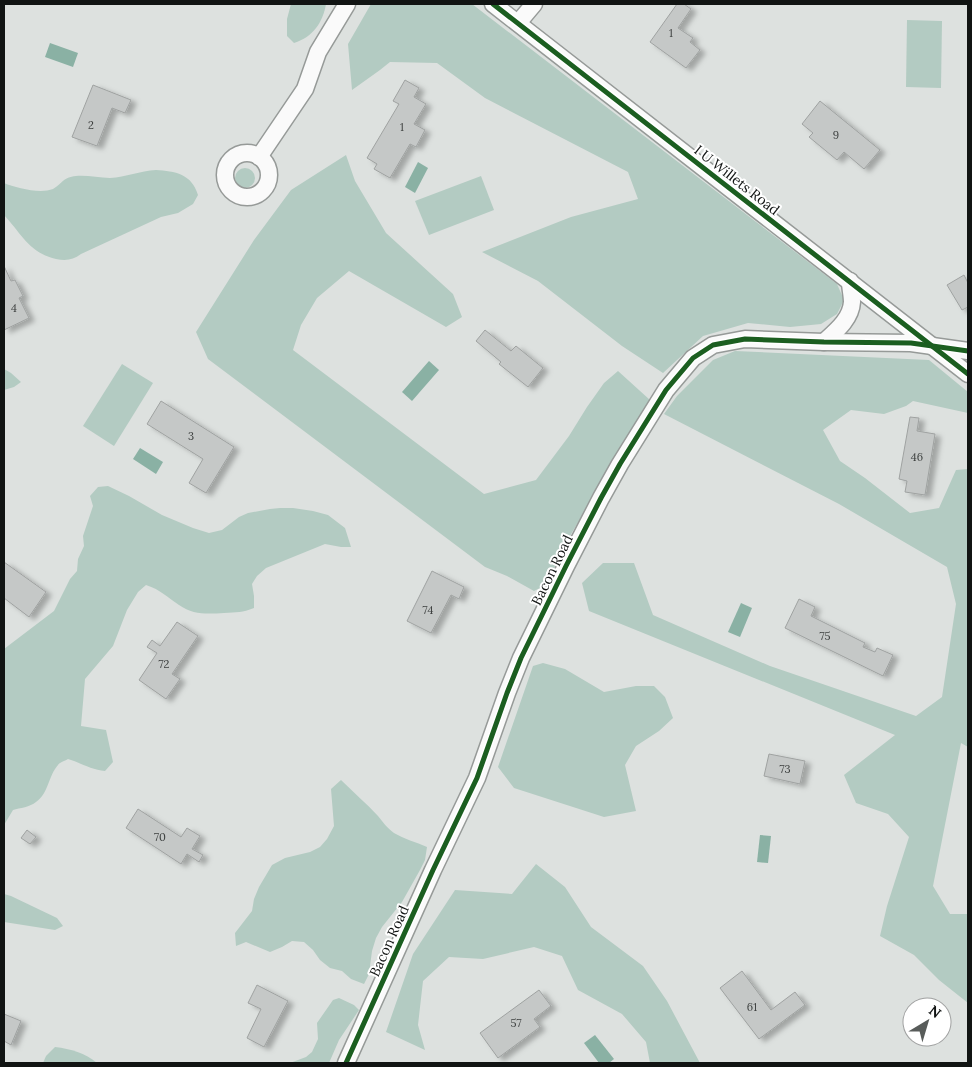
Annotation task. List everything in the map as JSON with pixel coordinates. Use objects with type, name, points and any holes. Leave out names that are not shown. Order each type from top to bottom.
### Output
[{"type":"street","points":[[260,157],[305,89],[318,52],[347,4]]},
{"type":"street","name":"I U Willets Road","points":[[493,4],[968,374]]},
{"type":"street","points":[[518,23],[534,4]]},
{"type":"street","points":[[824,342],[843,324],[848,316],[852,300],[850,281]]},
{"type":"street","name":"Bacon Road","points":[[346,1063],[433,870],[477,778],[521,658],[566,566],[601,498],[666,390],[692,358],[713,345],[745,339],[911,343],[968,350]]},
{"type":"shaded area","points":[[291,4],[326,4],[320,23],[312,33],[294,43],[287,36],[287,19]]},
{"type":"shaded area","points":[[371,4],[472,4],[837,284],[844,300],[837,314],[821,324],[790,327],[748,323],[703,336],[663,373],[622,346],[538,281],[482,252],[571,217],[638,199],[628,172],[485,98],[437,63],[390,62],[352,90],[348,44]]},
{"type":"shaded area","points":[[907,20],[942,21],[941,88],[906,87]]},
{"type":"shaded area","points":[[50,43],[78,53],[73,67],[45,57]]},
{"type":"shaded area","points":[[346,155],[355,181],[386,233],[453,294],[462,317],[446,327],[349,271],[317,298],[301,325],[293,350],[484,494],[536,480],[569,436],[604,383],[618,371],[650,400],[567,541],[546,585],[534,591],[507,576],[485,567],[208,359],[196,332],[254,240],[291,190]]},
{"type":"shaded area","points":[[418,162],[428,168],[415,193],[405,187]]},
{"type":"shaded area","points":[[241,168],[249,168],[255,174],[255,182],[249,188],[241,188],[235,182],[235,174]]},
{"type":"shaded area","points":[[156,170],[170,171],[182,175],[192,182],[198,195],[193,204],[178,213],[161,217],[72,259],[56,259],[39,252],[26,242],[4,215],[4,183],[28,190],[42,191],[53,189],[65,179],[76,176],[110,178]]},
{"type":"shaded area","points":[[481,176],[494,210],[429,235],[415,201]]},
{"type":"shaded area","points":[[735,351],[929,360],[968,392],[968,413],[913,401],[906,406],[884,414],[851,410],[823,430],[840,461],[910,513],[939,508],[956,470],[968,469],[968,747],[961,743],[933,886],[950,914],[968,914],[968,1003],[939,980],[914,955],[880,936],[887,906],[909,837],[888,814],[856,803],[844,775],[895,735],[589,611],[582,583],[603,563],[634,563],[653,615],[770,666],[916,716],[942,697],[956,604],[947,567],[839,504],[664,414],[677,396],[713,360]]},
{"type":"shaded area","points":[[429,361],[439,370],[412,401],[402,392]]},
{"type":"shaded area","points":[[122,364],[153,383],[114,446],[83,426]]},
{"type":"shaded area","points":[[4,369],[21,382],[14,387],[4,390]]},
{"type":"shaded area","points":[[140,448],[163,462],[156,474],[133,459]]},
{"type":"shaded area","points":[[108,486],[162,515],[209,533],[222,530],[239,517],[248,513],[280,508],[313,511],[328,515],[345,528],[351,547],[325,544],[266,568],[257,576],[252,584],[254,608],[243,612],[212,614],[195,612],[184,608],[160,591],[146,585],[138,592],[127,610],[113,646],[85,679],[81,726],[106,730],[113,762],[105,771],[68,759],[61,762],[52,774],[44,794],[31,805],[13,810],[4,825],[4,649],[54,611],[70,579],[77,571],[78,559],[84,546],[83,536],[93,506],[90,496],[98,487]]},
{"type":"shaded area","points":[[741,603],[752,608],[740,637],[728,632]]},
{"type":"shaded area","points":[[543,663],[565,669],[604,692],[636,686],[654,686],[665,697],[673,718],[659,731],[636,746],[625,765],[636,811],[604,817],[514,788],[498,767],[533,666]]},
{"type":"shaded area","points":[[341,780],[394,833],[427,847],[425,860],[420,870],[402,902],[382,927],[376,938],[369,974],[364,984],[351,979],[342,971],[330,968],[304,942],[292,941],[270,952],[246,942],[236,946],[235,933],[252,911],[259,887],[272,865],[285,858],[310,852],[320,847],[327,839],[334,826],[331,789]]},
{"type":"shaded area","points":[[760,835],[771,836],[768,863],[757,862]]},
{"type":"shaded area","points":[[536,864],[565,887],[591,927],[643,966],[667,1001],[700,1063],[650,1063],[646,1042],[622,1014],[578,990],[562,956],[534,947],[483,959],[449,957],[423,981],[418,1025],[425,1050],[386,1032],[413,954],[455,890],[512,894]]},
{"type":"shaded area","points":[[4,894],[57,918],[63,926],[55,930],[4,922]]},
{"type":"shaded area","points":[[339,998],[354,1005],[359,1010],[339,1040],[329,1063],[290,1063],[306,1057],[312,1052],[318,1039],[317,1023],[333,1000]]},
{"type":"shaded area","points":[[595,1035],[614,1059],[609,1063],[599,1063],[584,1043]]},
{"type":"shaded area","points":[[55,1047],[78,1052],[97,1063],[43,1063],[46,1056]]},
{"type":"building","points":[[677,4],[684,4],[691,9],[678,28],[693,38],[690,42],[700,50],[686,68],[650,42]]},
{"type":"building","points":[[405,80],[419,88],[414,97],[426,104],[414,124],[425,130],[416,147],[410,144],[390,178],[374,169],[377,164],[367,158],[399,104],[393,101]]},
{"type":"building","points":[[93,85],[131,100],[125,113],[112,108],[97,146],[72,137]]},
{"type":"building","points":[[820,101],[880,150],[864,169],[844,152],[837,160],[809,137],[813,133],[802,124]]},
{"type":"building","points":[[4,266],[11,281],[15,280],[23,296],[19,298],[29,318],[4,330]]},
{"type":"building","points":[[964,275],[968,283],[968,307],[962,310],[947,285]]},
{"type":"building","points":[[485,330],[511,351],[516,346],[543,368],[528,387],[499,364],[501,362],[476,341]]},
{"type":"building","points":[[161,401],[234,447],[206,493],[189,483],[203,459],[147,424]]},
{"type":"building","points":[[910,417],[919,418],[917,431],[935,434],[925,495],[905,492],[907,481],[899,479]]},
{"type":"building","points":[[4,562],[46,592],[29,617],[4,598]]},
{"type":"building","points":[[432,571],[464,587],[459,599],[451,595],[431,633],[407,621]]},
{"type":"building","points":[[799,599],[815,607],[811,616],[865,643],[863,647],[875,652],[877,648],[893,655],[883,676],[785,628]]},
{"type":"building","points":[[177,622],[198,636],[172,674],[180,679],[166,699],[139,680],[157,653],[147,647],[152,640],[160,646]]},
{"type":"building","points":[[769,754],[805,761],[800,784],[764,776]]},
{"type":"building","points":[[138,809],[181,837],[187,828],[200,836],[192,849],[203,855],[199,862],[187,854],[181,864],[126,828]]},
{"type":"building","points":[[27,830],[36,837],[30,844],[21,838]]},
{"type":"building","points":[[742,971],[771,1010],[795,992],[805,1005],[759,1039],[720,988]]},
{"type":"building","points":[[257,985],[288,1001],[264,1047],[247,1038],[261,1009],[248,1003]]},
{"type":"building","points":[[539,990],[551,1006],[534,1019],[540,1027],[498,1058],[480,1033]]},
{"type":"building","points":[[4,1014],[21,1021],[11,1045],[4,1041]]},
{"type":"cycle path","points":[[493,4],[968,374]]},
{"type":"cycle path","points":[[346,1063],[433,870],[477,778],[521,658],[566,566],[620,464],[666,390],[693,358],[713,345],[745,339],[911,343],[968,351]]}]
